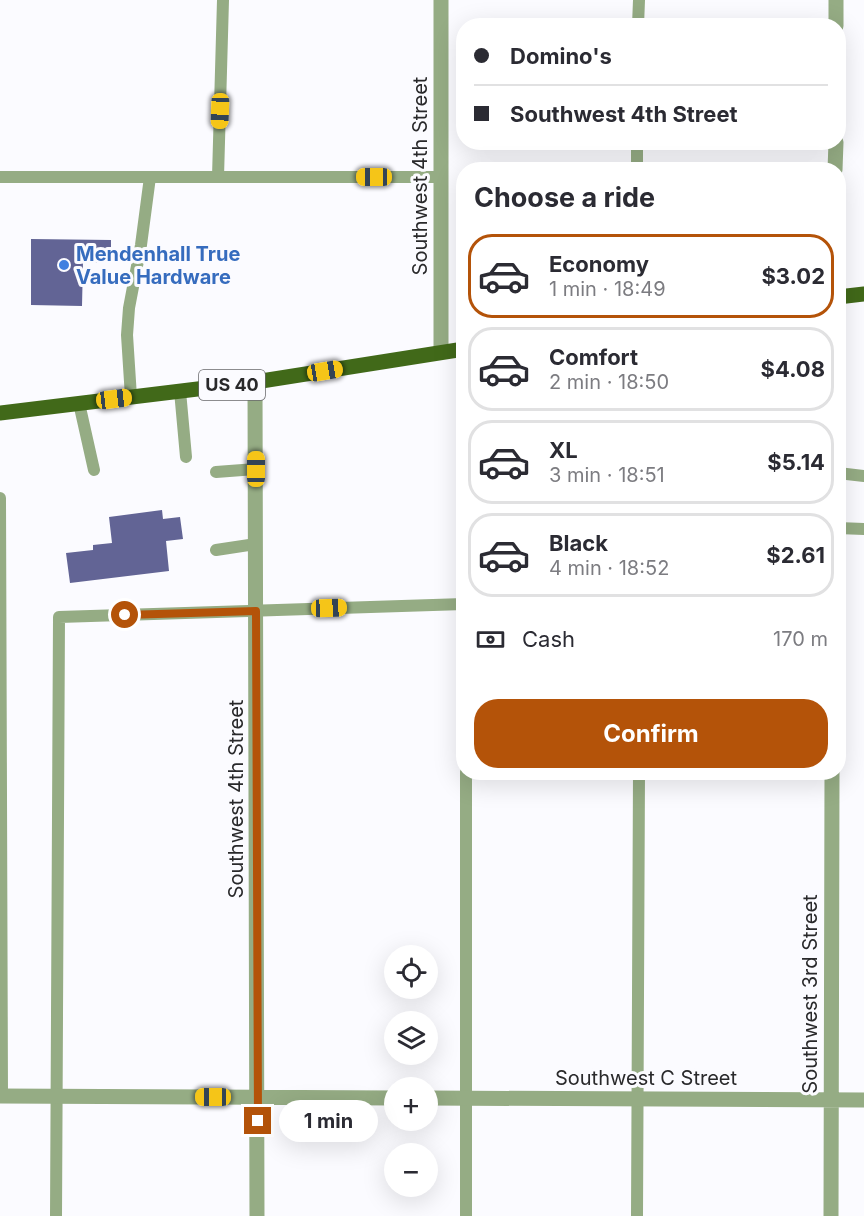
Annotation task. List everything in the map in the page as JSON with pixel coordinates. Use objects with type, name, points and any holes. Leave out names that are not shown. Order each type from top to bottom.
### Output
[{"type":"main road","points":[[846,296],[864,294]]},
{"type":"main road","name":"US 40","points":[[0,413],[255,382],[456,350]]},
{"type":"street","name":"Southwest 4th Street","points":[[441,0],[441,352]]},
{"type":"street","points":[[836,0],[836,18]]},
{"type":"street","name":"Southwest 4th Street","points":[[255,382],[257,1216]]},
{"type":"street","name":"Southwest 3rd Street","points":[[831,1216],[832,780]]},
{"type":"street","points":[[1,1095],[384,1098]]},
{"type":"street","name":"Southwest C Street","points":[[438,1098],[864,1101]]},
{"type":"lane","points":[[218,177],[223,0]]},
{"type":"lane","points":[[638,18],[639,0]]},
{"type":"lane","points":[[0,177],[441,177]]},
{"type":"lane","points":[[131,397],[127,335],[129,308],[141,245],[150,177]]},
{"type":"lane","points":[[180,391],[186,457]]},
{"type":"lane","points":[[79,404],[94,470]]},
{"type":"lane","points":[[216,472],[256,469]]},
{"type":"lane","points":[[846,474],[864,476]]},
{"type":"lane","points":[[0,498],[1,1095]]},
{"type":"lane","points":[[846,528],[864,529]]},
{"type":"lane","points":[[216,550],[256,544]]},
{"type":"lane","points":[[56,1216],[59,617],[456,604]]},
{"type":"lane","points":[[466,780],[466,1216]]},
{"type":"lane","points":[[637,1216],[639,780]]},
{"type":"building","points":[[31,239],[111,240],[111,263],[83,262],[82,306],[31,305]]},
{"type":"building","points":[[162,510],[163,519],[180,517],[183,539],[166,541],[169,571],[70,583],[66,553],[93,550],[93,545],[112,543],[109,517]]},
{"type":"place","name":"Mendenhall True Value Hardware","points":[[64,265]]},
{"type":"route","points":[[125,615],[256,611],[258,1121]]}]
